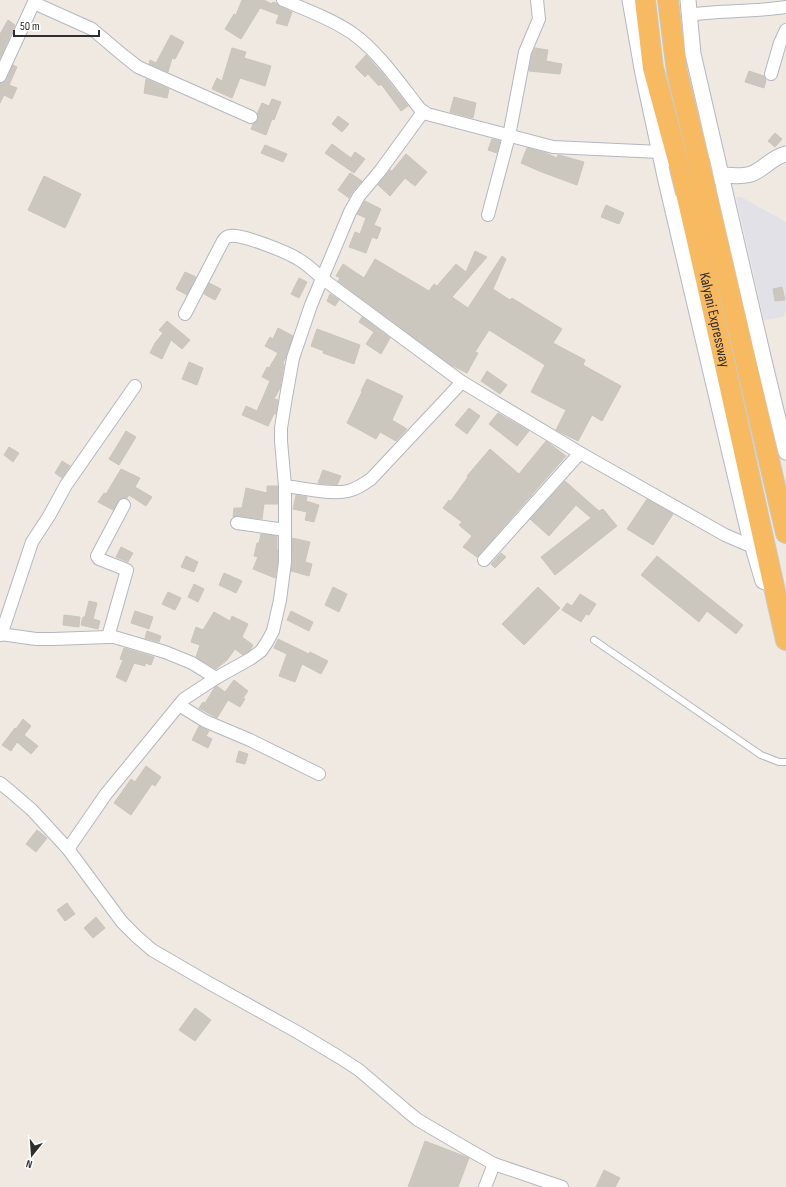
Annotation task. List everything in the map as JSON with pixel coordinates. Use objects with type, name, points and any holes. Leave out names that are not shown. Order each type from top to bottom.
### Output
[{"type":"highway","name":"Kalyani Expressway","points":[[645,0],[653,68],[679,164],[716,322],[786,640]]},
{"type":"highway","name":"Kalyani Expressway","points":[[668,0],[677,72],[786,533]]},
{"type":"street","points":[[283,0],[327,18],[359,38],[383,63],[423,112],[431,116],[553,147],[660,152]]},
{"type":"street","points":[[488,214],[509,136],[525,52],[539,19],[537,0]]},
{"type":"street","points":[[630,0],[643,74],[666,181],[752,547],[763,581],[773,585]]},
{"type":"street","points":[[688,0],[693,54],[786,452]]},
{"type":"street","points":[[0,76],[34,2],[92,29],[138,67],[251,117]]},
{"type":"street","points":[[689,15],[707,12],[765,10],[786,7]]},
{"type":"street","points":[[771,74],[786,30]]},
{"type":"street","points":[[68,849],[106,794],[184,699],[230,669],[250,659],[261,651],[270,637],[280,600],[285,562],[284,486],[281,428],[293,358],[311,305],[353,205],[394,154],[423,112]]},
{"type":"street","points":[[666,181],[721,174],[740,176],[749,175],[770,161],[786,154]]},
{"type":"street","points":[[185,314],[226,237],[242,237],[288,253],[305,264],[462,382],[580,453],[725,535],[752,547]]},
{"type":"street","points":[[284,486],[338,492],[359,487],[371,479],[462,382]]},
{"type":"street","points":[[135,386],[66,485],[49,516],[32,542],[1,634],[53,639],[108,636],[165,652],[192,664],[216,678]]},
{"type":"street","points":[[484,560],[580,453]]},
{"type":"street","points":[[108,636],[127,570],[99,559],[97,556],[124,505]]},
{"type":"street","points":[[237,523],[285,530]]},
{"type":"street","points":[[179,705],[205,721],[254,742],[319,774]]},
{"type":"street","points":[[0,783],[32,810],[68,849],[122,922],[152,950],[209,984],[299,1033],[339,1057],[359,1070],[398,1105],[418,1120],[494,1164],[562,1187]]},
{"type":"street","points":[[485,1187],[494,1164]]},
{"type":"lane","points":[[594,640],[761,755],[779,762],[786,762]]},
{"type":"shaded area","points":[[736,197],[741,197],[786,222],[786,311],[783,317],[764,320]]},
{"type":"building","points":[[242,0],[264,0],[272,4],[273,2],[292,12],[287,26],[276,23],[279,15],[260,8],[241,39],[225,29],[234,14],[236,15]]},
{"type":"building","points":[[8,20],[15,25],[0,58],[0,34]]},
{"type":"building","points":[[171,35],[184,42],[175,59],[172,58],[168,72],[149,64],[150,60],[156,63]]},
{"type":"building","points":[[232,48],[246,52],[244,58],[271,66],[265,86],[240,78],[232,98],[212,89],[217,78],[222,81]]},
{"type":"building","points":[[535,48],[548,50],[546,61],[562,64],[560,74],[529,71],[532,54]]},
{"type":"building","points":[[366,55],[408,106],[401,111],[381,84],[379,86],[368,74],[365,77],[355,67]]},
{"type":"building","points":[[13,65],[17,67],[9,85],[17,88],[12,99],[4,95],[0,103],[0,83],[7,79]]},
{"type":"building","points":[[749,71],[764,76],[766,80],[764,88],[745,82]]},
{"type":"building","points":[[146,79],[169,89],[167,98],[144,93]]},
{"type":"building","points":[[454,97],[476,103],[473,118],[450,112]]},
{"type":"building","points":[[272,99],[281,102],[266,135],[251,129],[253,124],[258,120],[257,114],[262,103],[269,106]]},
{"type":"building","points":[[338,116],[349,124],[342,132],[332,124]]},
{"type":"building","points":[[775,133],[782,139],[775,147],[768,141]]},
{"type":"building","points":[[492,139],[500,141],[497,153],[488,150]]},
{"type":"building","points":[[332,144],[351,158],[355,152],[365,159],[354,173],[325,153]]},
{"type":"building","points":[[265,145],[287,154],[283,162],[261,153]]},
{"type":"building","points":[[527,148],[546,153],[557,158],[559,155],[584,162],[577,185],[521,163]]},
{"type":"building","points":[[406,154],[427,172],[415,186],[405,178],[390,196],[378,185]]},
{"type":"building","points":[[350,173],[362,181],[349,198],[338,190]]},
{"type":"building","points":[[44,176],[81,194],[65,228],[28,210]]},
{"type":"building","points":[[365,201],[381,209],[374,225],[381,228],[377,239],[372,237],[366,253],[349,247],[355,232],[360,234],[366,218],[357,214]]},
{"type":"building","points":[[606,205],[624,213],[619,224],[601,217]]},
{"type":"building","points":[[475,251],[487,257],[452,297],[468,308],[502,256],[506,259],[493,289],[510,300],[512,298],[562,329],[553,343],[585,360],[583,365],[621,386],[602,421],[592,415],[578,441],[556,430],[566,410],[531,392],[545,365],[489,330],[475,352],[478,353],[467,373],[451,365],[338,281],[340,278],[336,276],[343,264],[364,278],[375,259],[429,291],[434,284],[437,286],[456,264],[466,272]]},
{"type":"building","points":[[185,272],[196,277],[187,295],[176,289]]},
{"type":"building","points":[[299,278],[307,282],[299,298],[291,294]]},
{"type":"building","points":[[209,283],[221,289],[215,300],[204,294]]},
{"type":"building","points":[[782,287],[785,300],[775,301],[773,289]]},
{"type":"building","points":[[330,294],[339,300],[335,306],[327,301]]},
{"type":"building","points":[[362,317],[390,338],[381,354],[366,344],[374,332],[359,322]]},
{"type":"building","points":[[167,321],[190,340],[182,349],[171,340],[162,359],[150,353],[155,343],[163,333],[159,330]]},
{"type":"building","points":[[278,328],[293,336],[283,363],[280,388],[274,399],[278,400],[276,414],[274,414],[268,426],[242,415],[246,406],[257,411],[270,381],[262,377],[267,367],[269,368],[278,353],[265,346],[270,337],[273,339]]},
{"type":"building","points":[[317,329],[360,345],[354,364],[323,353],[324,351],[311,346]]},
{"type":"building","points":[[189,362],[203,368],[197,385],[182,379]]},
{"type":"building","points":[[487,371],[507,385],[500,394],[481,381]]},
{"type":"building","points":[[367,379],[403,396],[392,420],[407,429],[396,441],[380,432],[376,439],[347,423]]},
{"type":"building","points":[[469,408],[480,416],[467,434],[455,425]]},
{"type":"building","points":[[498,413],[529,431],[517,446],[489,424]]},
{"type":"building","points":[[126,431],[136,437],[119,465],[109,459]]},
{"type":"building","points":[[546,441],[566,456],[477,557],[463,547],[472,536],[459,525],[462,522],[443,508],[449,500],[450,502],[468,477],[467,476],[490,449],[519,474]]},
{"type":"building","points":[[9,447],[19,453],[13,462],[4,455]]},
{"type":"building","points":[[62,461],[70,466],[62,478],[55,473]]},
{"type":"building","points":[[121,469],[140,478],[135,487],[152,497],[146,506],[129,495],[127,498],[120,499],[113,510],[98,502],[104,493],[106,494]]},
{"type":"building","points":[[323,470],[341,476],[337,485],[318,483]]},
{"type":"building","points":[[565,481],[599,511],[603,509],[617,526],[555,575],[541,557],[591,518],[576,505],[549,536],[530,519]]},
{"type":"building","points":[[267,486],[278,486],[278,504],[264,504],[262,519],[238,516],[233,517],[234,508],[242,508],[246,488],[267,493]]},
{"type":"building","points":[[296,495],[307,497],[306,501],[319,505],[314,522],[305,520],[307,512],[293,509]]},
{"type":"building","points":[[647,499],[673,514],[653,545],[627,529]]},
{"type":"building","points":[[261,534],[277,536],[278,562],[275,578],[253,569],[258,557],[254,556]]},
{"type":"building","points":[[292,538],[310,542],[305,562],[312,564],[309,576],[291,571]]},
{"type":"building","points":[[121,547],[133,553],[128,562],[116,557]]},
{"type":"building","points":[[501,553],[506,557],[495,568],[491,564]]},
{"type":"building","points":[[186,556],[198,562],[194,572],[181,567]]},
{"type":"building","points":[[657,556],[743,625],[736,634],[707,611],[699,622],[641,575]]},
{"type":"building","points":[[224,573],[242,581],[236,593],[219,585]]},
{"type":"building","points":[[194,584],[204,589],[198,602],[188,597]]},
{"type":"building","points":[[333,587],[347,594],[339,612],[325,605]]},
{"type":"building","points":[[538,587],[560,608],[524,645],[502,624]]},
{"type":"building","points":[[168,592],[181,598],[175,610],[162,604]]},
{"type":"building","points":[[580,594],[596,604],[589,615],[586,614],[581,622],[562,610],[567,603],[572,606]]},
{"type":"building","points":[[89,601],[97,603],[93,619],[100,621],[98,629],[81,625],[83,617],[85,617]]},
{"type":"building","points":[[135,611],[153,617],[149,629],[131,623]]},
{"type":"building","points":[[291,611],[313,622],[309,631],[287,620]]},
{"type":"building","points":[[214,612],[230,621],[232,616],[248,624],[242,637],[253,645],[250,650],[243,655],[235,649],[227,660],[216,669],[196,657],[200,645],[191,642],[196,627],[203,630]]},
{"type":"building","points":[[64,615],[80,617],[79,627],[63,625]]},
{"type":"building","points":[[147,631],[161,636],[159,642],[145,638]]},
{"type":"building","points":[[278,639],[309,654],[310,652],[328,661],[321,674],[302,664],[295,682],[279,676],[287,654],[274,648]]},
{"type":"building","points":[[124,648],[154,657],[151,665],[145,663],[145,666],[134,663],[126,682],[116,677],[123,660],[120,659]]},
{"type":"building","points":[[234,680],[248,691],[243,698],[245,699],[240,707],[228,700],[217,718],[199,708],[203,702],[205,703],[215,687],[217,686],[225,692]]},
{"type":"building","points":[[23,719],[31,726],[24,735],[38,746],[31,754],[17,742],[11,751],[2,745]]},
{"type":"building","points":[[199,726],[209,731],[206,736],[212,739],[208,748],[192,740]]},
{"type":"building","points":[[239,751],[248,754],[245,764],[236,762]]},
{"type":"building","points":[[146,766],[161,777],[155,786],[152,784],[131,815],[114,803],[131,779],[135,782]]},
{"type":"building","points":[[37,830],[47,838],[36,852],[26,844]]},
{"type":"building","points":[[67,903],[75,914],[65,921],[57,910]]},
{"type":"building","points":[[96,917],[105,928],[93,938],[84,928]]},
{"type":"building","points":[[195,1008],[211,1020],[195,1041],[179,1030]]},
{"type":"building","points":[[425,1141],[469,1158],[458,1187],[408,1187]]},
{"type":"building","points":[[604,1170],[620,1178],[615,1187],[596,1187]]}]
